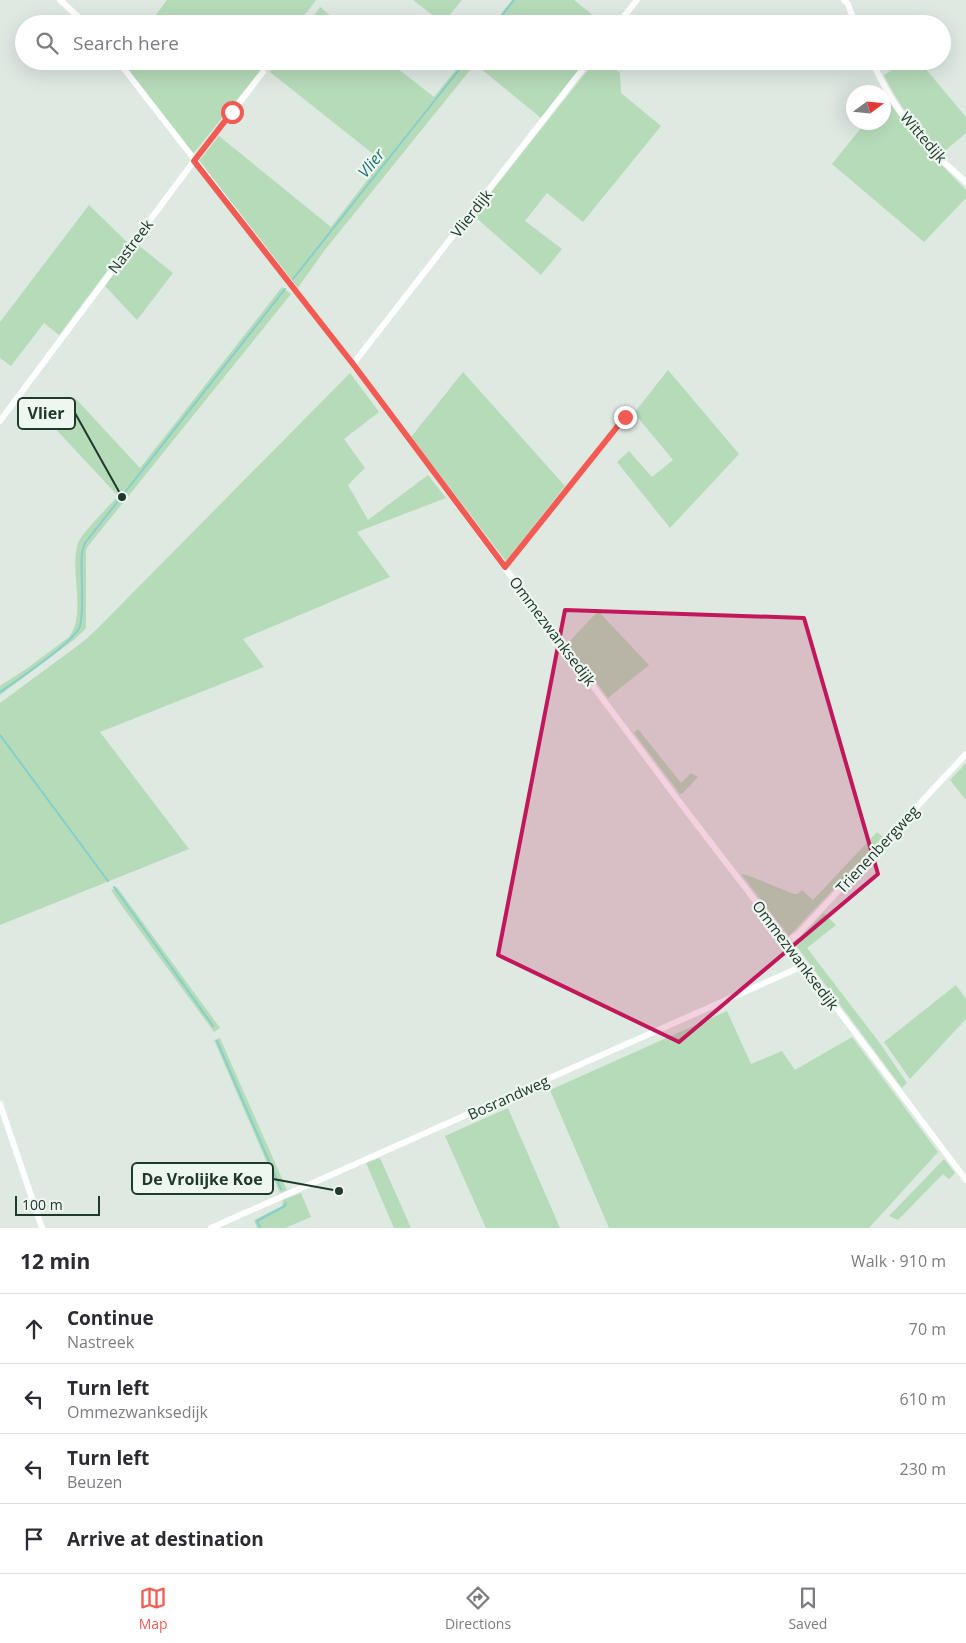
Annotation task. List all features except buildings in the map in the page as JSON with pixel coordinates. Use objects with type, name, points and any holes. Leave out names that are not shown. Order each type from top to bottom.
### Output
[{"type":"street","points":[[60,0],[76,15]]},
{"type":"street","points":[[625,15],[637,0]]},
{"type":"street","points":[[844,0],[848,4],[852,15]]},
{"type":"street","name":"Ommezwanksedijk","points":[[125,70],[353,364],[696,824],[966,1180]]},
{"type":"street","name":"Vlierdijk","points":[[353,364],[582,70]]},
{"type":"street","name":"Wittedijk","points":[[876,70],[890,97],[915,131],[966,182]]},
{"type":"street","name":"Nastreek","points":[[0,421],[194,161],[263,72]]},
{"type":"street","points":[[505,567],[625,417]]},
{"type":"street","name":"Trienenbergweg","points":[[787,942],[798,934],[966,754]]},
{"type":"street","name":"Bosrandweg","points":[[211,1228],[787,973],[803,964]]},
{"type":"street","points":[[0,1104],[42,1228]]},
{"type":"highlighted area","points":[[565,610],[804,618],[878,874],[679,1042],[498,955]]},
{"type":"green space","points":[[167,0],[316,0],[305,15],[156,15]]},
{"type":"green space","points":[[413,0],[462,0],[450,15],[433,15]]},
{"type":"green space","points":[[512,0],[574,0],[593,15],[500,15]]},
{"type":"green space","points":[[320,7],[330,15],[314,15]]},
{"type":"green space","points":[[128,70],[261,70],[193,154]]},
{"type":"green space","points":[[271,70],[400,70],[434,97],[456,70],[470,70],[324,251],[297,289],[199,161],[219,136],[331,227],[382,161],[270,72]]},
{"type":"green space","points":[[482,70],[579,70],[541,118]]},
{"type":"green space","points":[[588,70],[616,70],[620,73],[621,93],[661,126],[583,222],[547,193],[525,221],[562,249],[541,275],[473,215]]},
{"type":"green space","points":[[892,70],[927,70],[966,117],[966,133],[941,154],[909,117],[884,75]]},
{"type":"green space","points":[[891,104],[916,139],[966,190],[966,198],[924,242],[832,164],[859,130],[891,130]]},
{"type":"green space","points":[[89,205],[128,243],[59,335],[44,323],[11,366],[0,358],[0,322]]},
{"type":"green space","points":[[137,244],[173,273],[137,320],[105,286]]},
{"type":"green space","points":[[282,287],[291,294],[86,550],[86,628],[75,639],[0,695],[0,686],[69,637],[77,616],[75,566],[78,543],[118,496],[51,424],[76,399],[140,468]]},
{"type":"green space","points":[[668,370],[739,454],[670,528],[617,462],[629,451],[652,477],[673,460],[634,413]]},
{"type":"green space","points":[[463,372],[565,486],[506,561],[411,437]]},
{"type":"green space","points":[[350,373],[379,412],[344,439],[365,468],[348,485],[368,520],[428,475],[446,498],[357,532],[390,577],[243,639],[264,667],[100,732],[189,849],[0,925],[0,703],[84,641],[97,629]]},
{"type":"green space","points":[[598,611],[649,665],[608,698],[567,644]]},
{"type":"green space","points":[[638,729],[681,783],[691,773],[698,777],[683,793],[680,794],[634,733]]},
{"type":"green space","points":[[966,763],[966,800],[950,780]]},
{"type":"green space","points":[[877,832],[883,837],[789,936],[741,874],[794,894],[798,894],[802,890],[813,900]]},
{"type":"green space","points":[[117,887],[220,1028],[214,1032],[124,909],[111,890]]},
{"type":"green space","points":[[824,913],[836,925],[807,948],[879,1042],[907,1083],[902,1088],[795,944]]},
{"type":"green space","points":[[956,985],[966,999],[966,1019],[910,1079],[884,1042]]},
{"type":"green space","points":[[727,1011],[751,1064],[782,1051],[795,1070],[852,1037],[938,1152],[869,1228],[609,1228],[550,1090]]},
{"type":"green space","points":[[220,1038],[287,1190],[280,1193],[214,1040]]},
{"type":"green space","points":[[508,1108],[560,1228],[486,1228],[445,1136]]},
{"type":"green space","points":[[380,1158],[411,1228],[394,1228],[366,1163]]},
{"type":"green space","points":[[944,1159],[955,1173],[949,1179],[943,1174],[898,1220],[889,1216]]},
{"type":"green space","points":[[301,1193],[311,1217],[285,1228],[257,1228],[254,1220],[282,1206],[283,1200]]},
{"type":"waterway","name":"Vlier","points":[[502,15],[514,0]]},
{"type":"waterway","name":"Vlier","points":[[293,279],[459,70]]},
{"type":"waterway","name":"Vlier","points":[[0,692],[57,651],[76,633],[80,626],[81,618],[82,552],[85,543],[285,289]]},
{"type":"waterway","points":[[0,735],[108,881]]},
{"type":"waterway","points":[[114,887],[213,1026]]},
{"type":"waterway","points":[[217,1041],[281,1189]]},
{"type":"waterway","points":[[260,1228],[257,1221],[285,1206],[286,1203]]},
{"type":"place","name":"Vlier","points":[[122,497]]},
{"type":"place","name":"De Vrolijke Koe","points":[[339,1191]]},
{"type":"route","points":[[232,112],[194,161],[353,364],[505,567],[625,417]]}]
